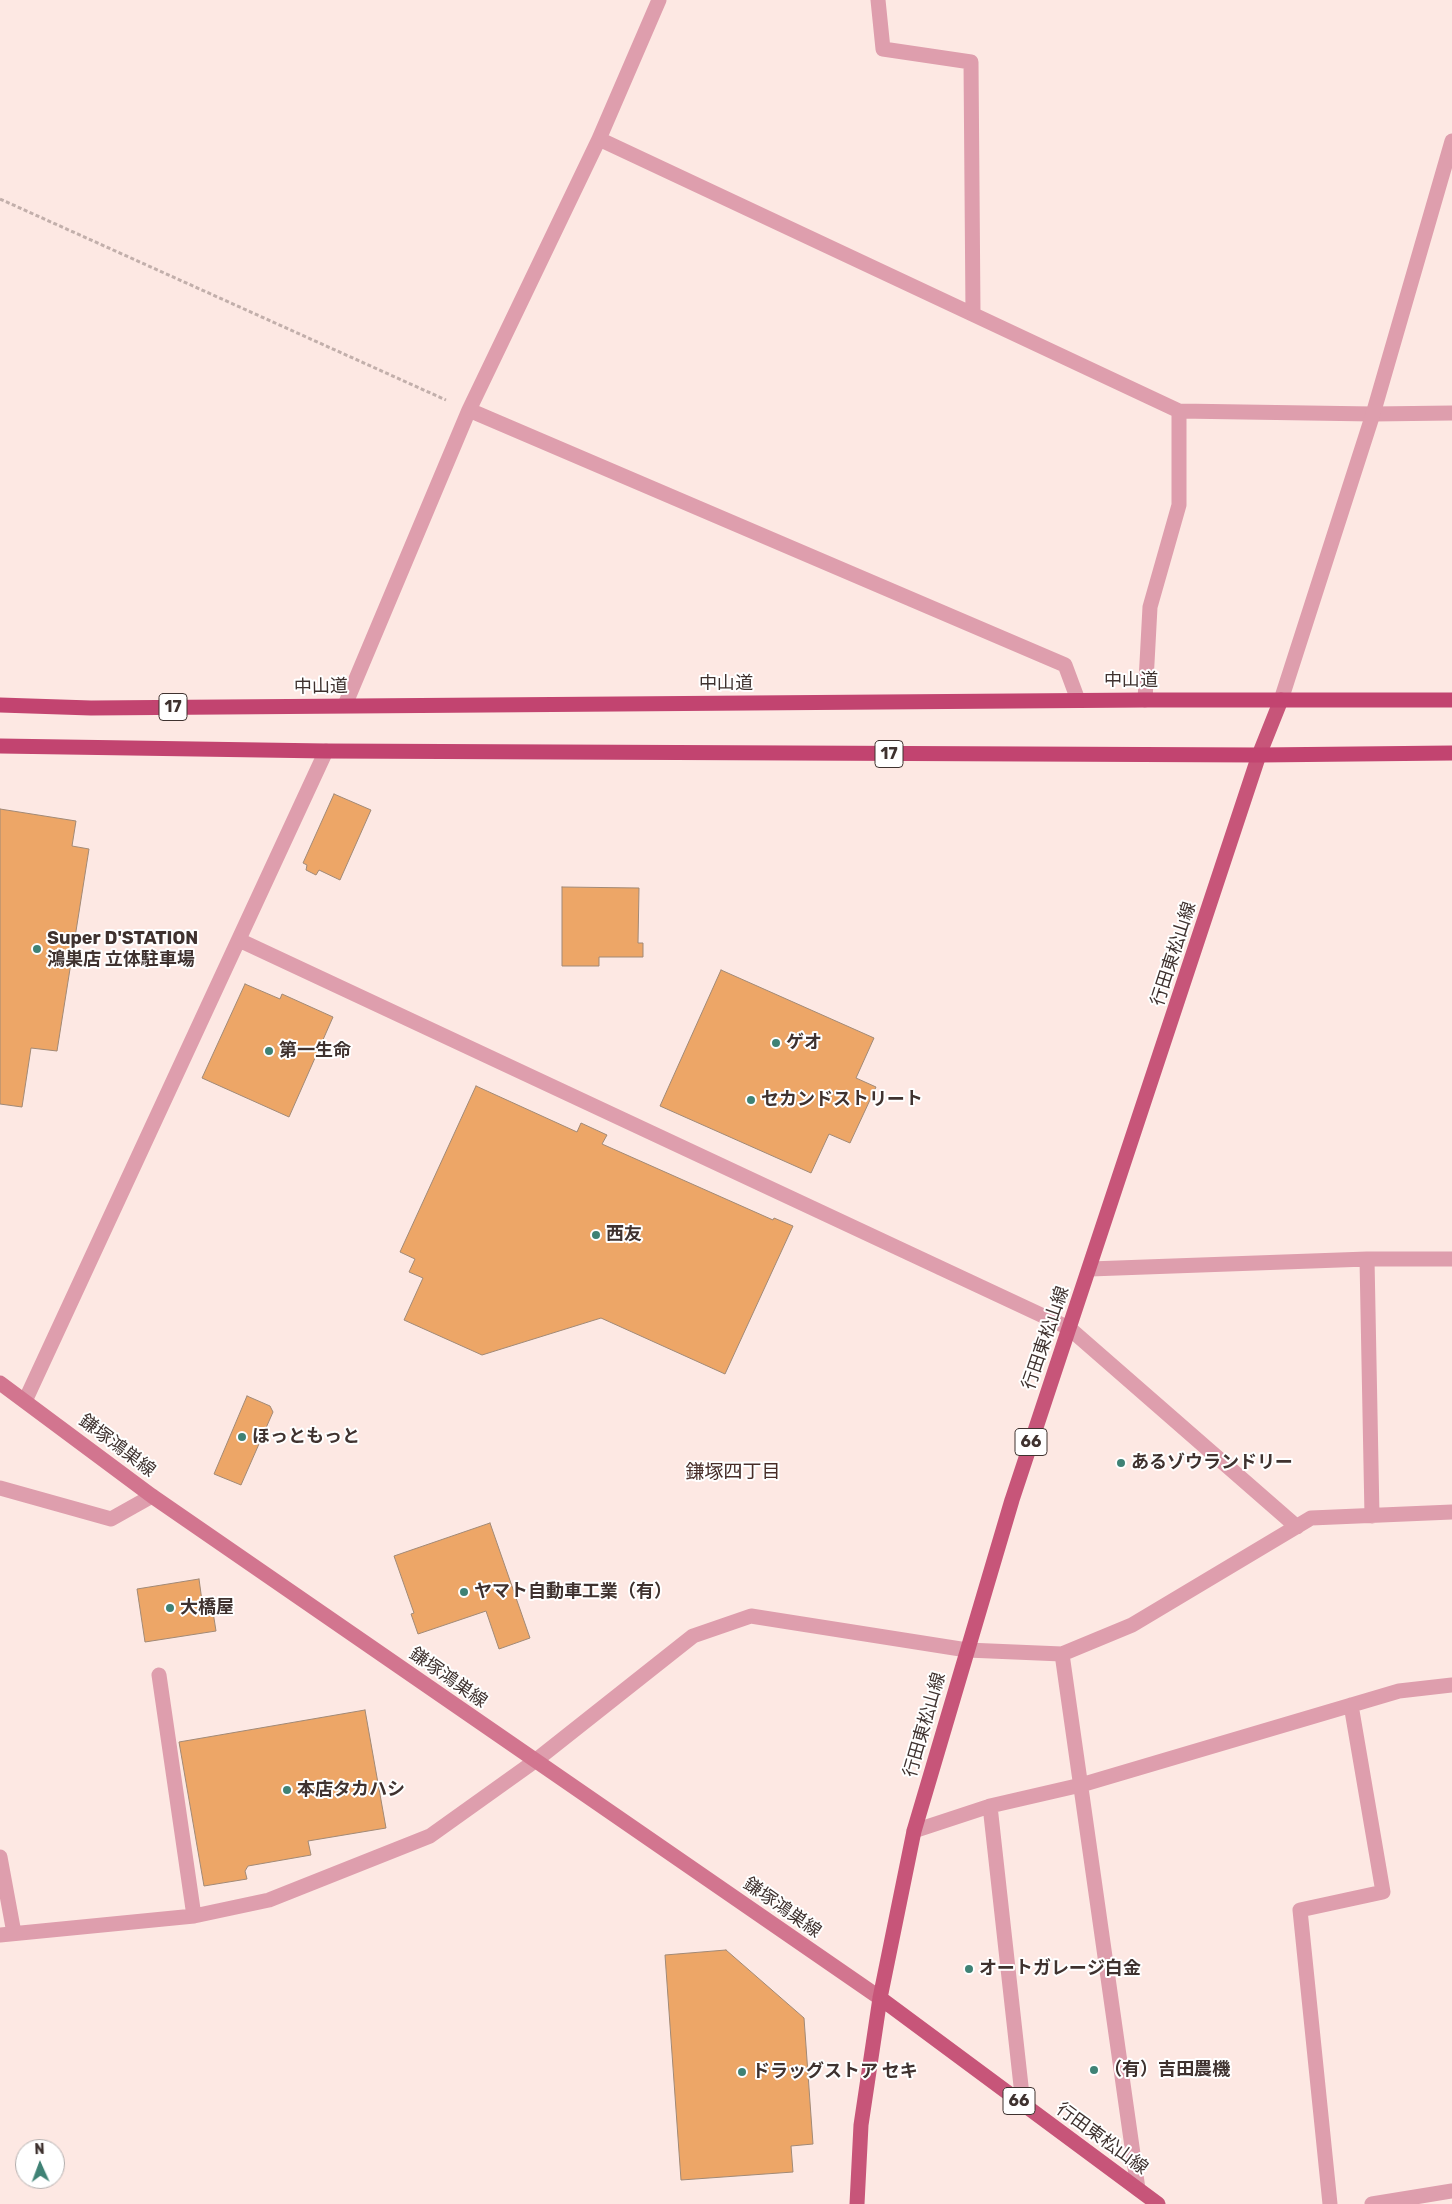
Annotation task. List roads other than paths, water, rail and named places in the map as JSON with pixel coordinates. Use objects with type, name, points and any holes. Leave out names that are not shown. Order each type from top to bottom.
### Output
[{"type":"highway","name":"中山道","points":[[0,705],[91,708],[1078,700],[1452,700]]},
{"type":"highway","name":"17","points":[[0,746],[326,751],[1259,755],[1452,753]]},
{"type":"main road","name":"行田東松山線","points":[[856,2204],[861,2125],[880,1998],[914,1831],[1012,1500],[1259,755],[1281,700]]},
{"type":"main road","name":"鎌塚鴻巣線","points":[[0,1383],[152,1496],[880,1998]]},
{"type":"main road","name":"行田東松山線","points":[[880,1998],[1158,2204]]},
{"type":"street","points":[[346,705],[469,410],[599,139],[659,0]]},
{"type":"street","points":[[878,0],[883,49],[971,62],[973,314]]},
{"type":"street","points":[[599,139],[1179,411],[1373,414],[1452,412]]},
{"type":"street","points":[[1281,700],[1373,414],[1452,141]]},
{"type":"street","points":[[469,410],[1065,665],[1078,700]]},
{"type":"street","points":[[1145,700],[1150,607],[1179,504],[1179,411]]},
{"type":"street","points":[[25,1401],[326,751]]},
{"type":"street","points":[[239,940],[1069,1328],[1297,1527]]},
{"type":"street","points":[[1090,1269],[1367,1259],[1452,1259]]},
{"type":"street","points":[[1367,1259],[1372,1516]]},
{"type":"street","points":[[0,1488],[111,1519],[152,1496]]},
{"type":"street","points":[[0,1857],[7,1934],[194,1916],[269,1900],[430,1836],[535,1761],[693,1636],[751,1616],[967,1650],[1062,1654],[1132,1624],[1311,1518],[1452,1512]]},
{"type":"street","points":[[1062,1654],[1138,2189]]},
{"type":"street","points":[[159,1675],[194,1916]]},
{"type":"street","points":[[914,1831],[990,1806],[1081,1785],[1399,1691],[1452,1685]]},
{"type":"street","points":[[1330,2204],[1300,1910],[1383,1892],[1351,1705]]},
{"type":"street","points":[[990,1806],[1023,2104]]},
{"type":"street","points":[[1372,2204],[1452,2191]]},
{"type":"place","name":"Super D'STATION 鴻巣店 立体駐車場","points":[[37,949]]},
{"type":"place","name":"ゲオ","points":[[776,1043]]},
{"type":"place","name":"第一生命","points":[[269,1051]]},
{"type":"place","name":"セカンドストリート","points":[[751,1100]]},
{"type":"place","name":"西友","points":[[596,1235]]},
{"type":"place","name":"ほっともっと","points":[[242,1437]]},
{"type":"place","name":"あるゾウランドリー","points":[[1121,1463]]},
{"type":"place","name":"ヤマト自動車工業（有）","points":[[464,1592]]},
{"type":"place","name":"大橋屋","points":[[170,1608]]},
{"type":"place","name":"本店タカハシ","points":[[287,1790]]},
{"type":"place","name":"オートガレージ白金","points":[[969,1969]]},
{"type":"place","name":"（有）吉田農機","points":[[1094,2070]]},
{"type":"place","name":"ドラッグストア セキ","points":[[742,2072]]},
{"type":"district","name":"鎌塚四丁目","points":[[733,1473]]}]
